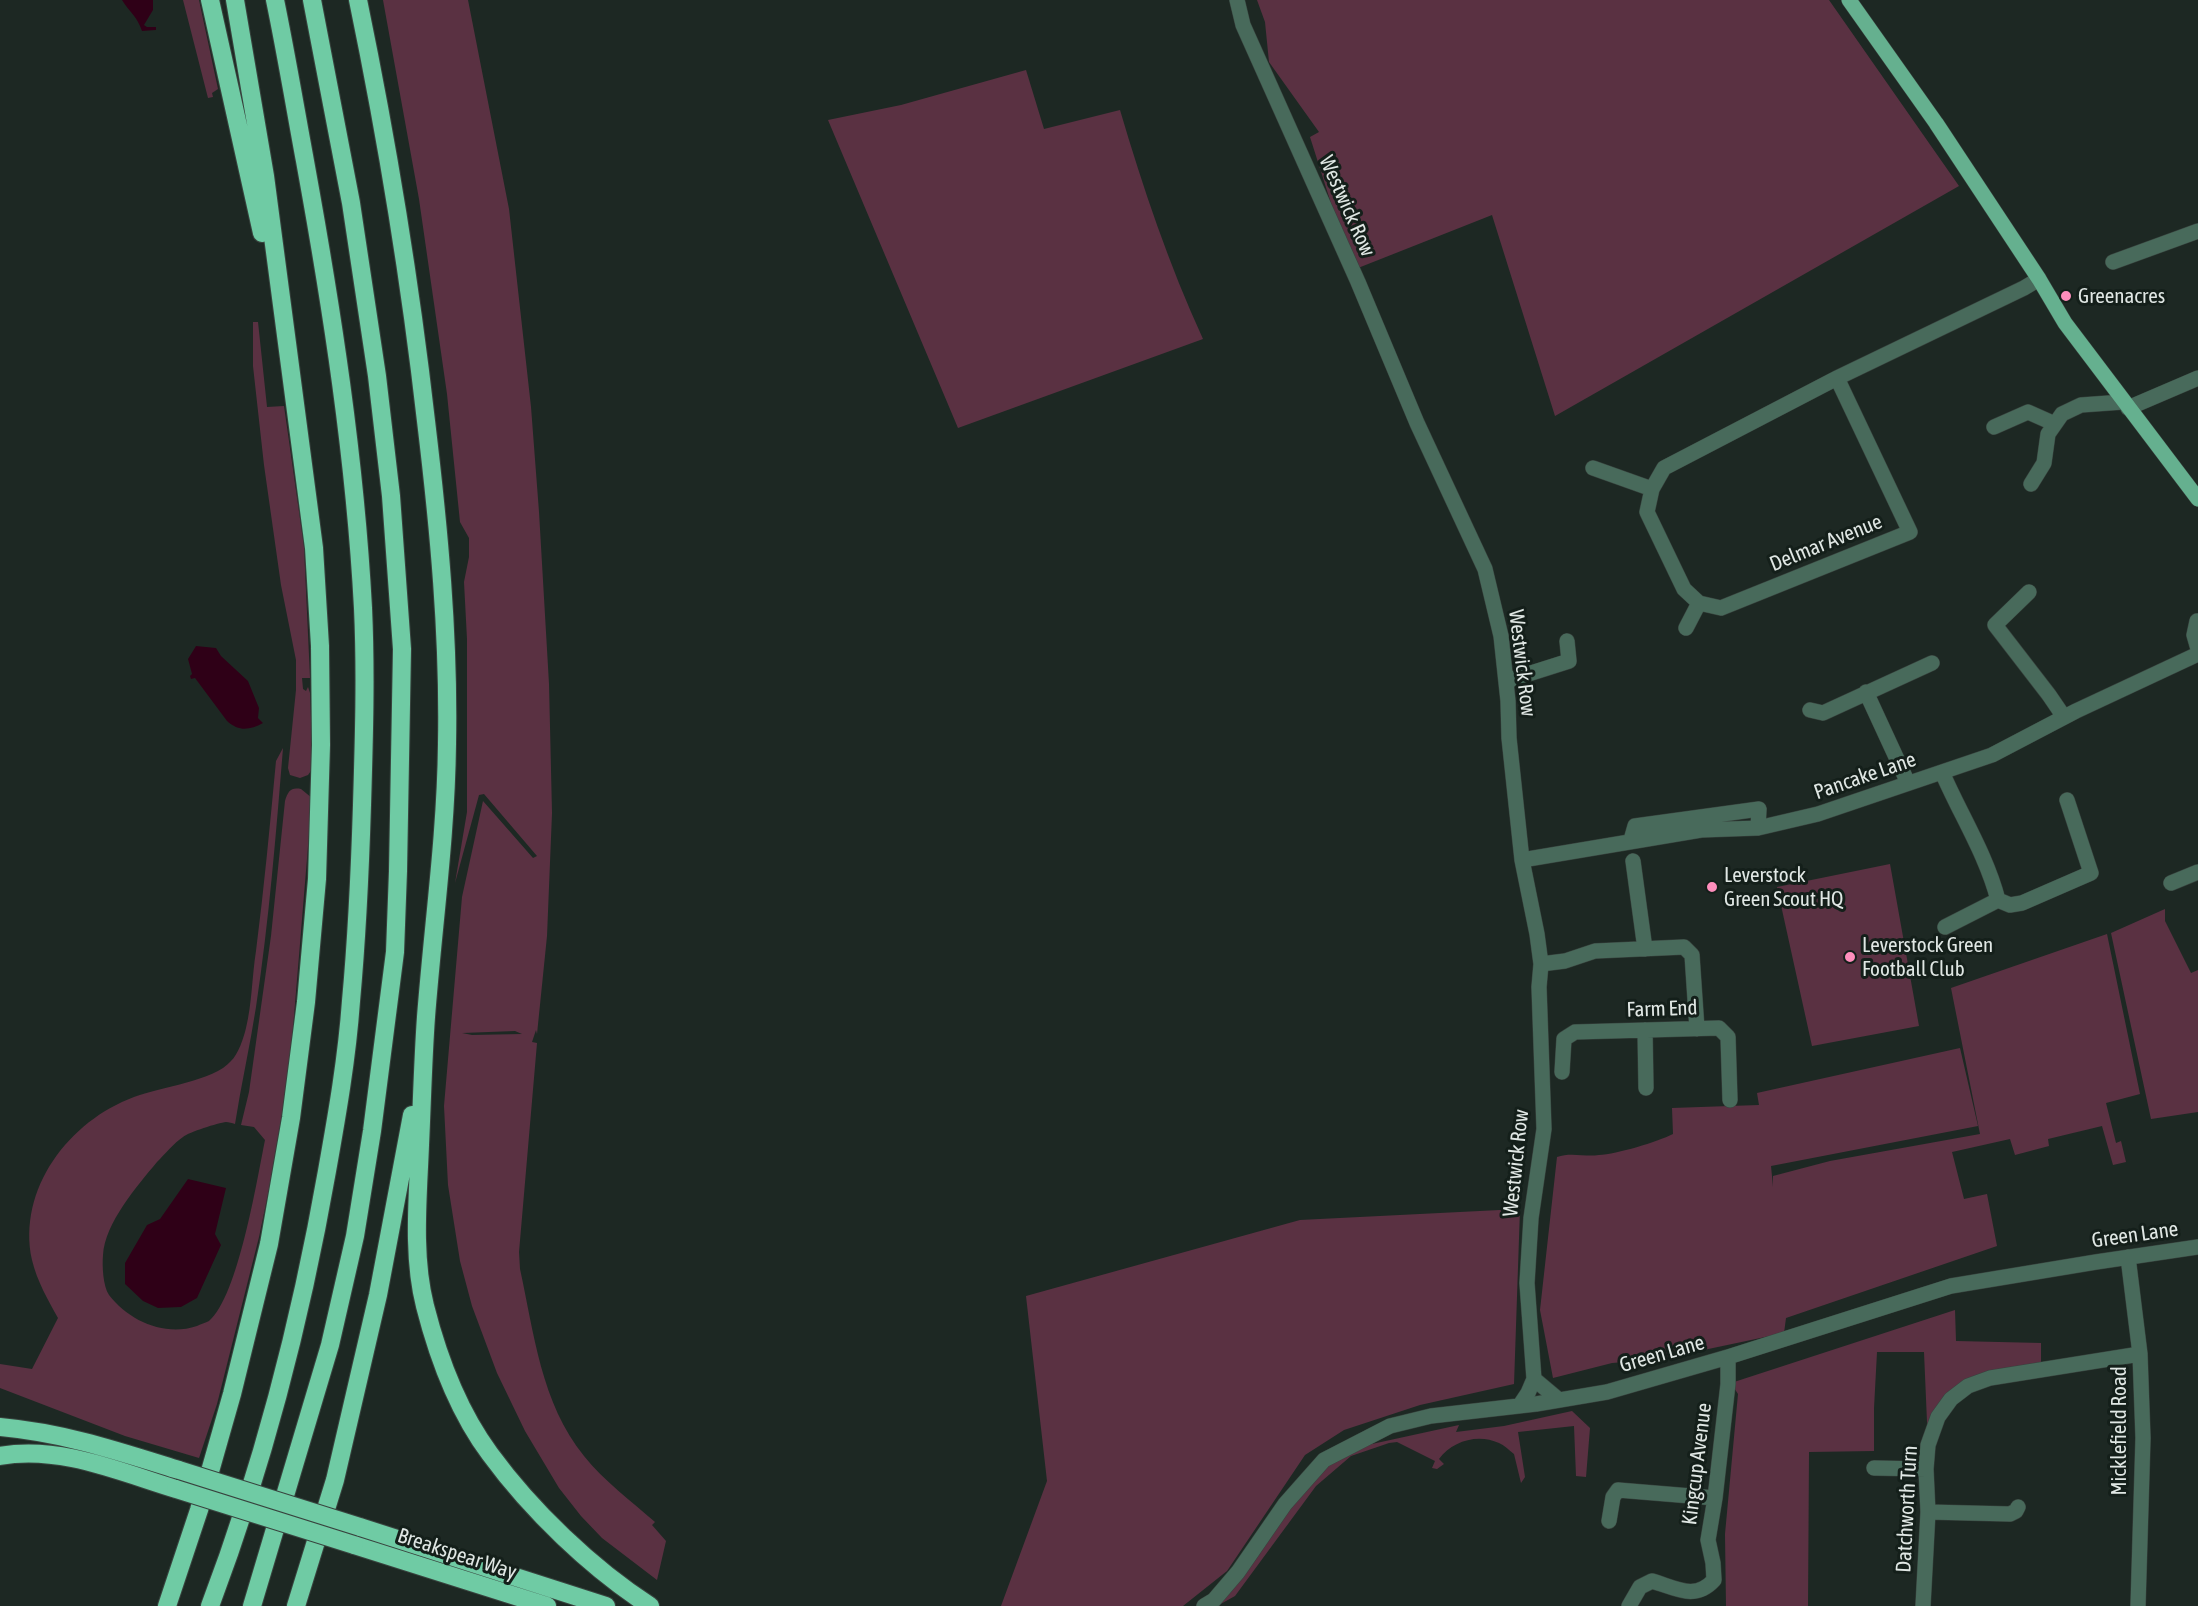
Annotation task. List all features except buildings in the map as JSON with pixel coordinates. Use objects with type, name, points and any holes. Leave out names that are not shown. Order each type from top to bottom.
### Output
[{"type":"highway","points":[[210,0],[291,373]]},
{"type":"highway","points":[[167,1606],[199,1510],[232,1394],[269,1244],[291,1118],[306,1002],[317,879],[321,745],[320,646],[314,548],[265,176],[235,0]]},
{"type":"highway","points":[[210,1606],[227,1560],[265,1437],[293,1336],[318,1221],[336,1116],[351,1005],[360,873],[365,718],[363,610],[355,500],[333,328],[275,0]]},
{"type":"highway","points":[[252,1606],[330,1345],[355,1236],[372,1131],[395,952],[402,649],[392,496],[351,203],[312,0]]},
{"type":"highway","points":[[358,0],[392,177],[417,344],[434,486],[445,617],[446,774],[443,833],[426,1018],[419,1188],[420,1271],[426,1310],[435,1341],[461,1405],[489,1453],[531,1503],[578,1549],[650,1606]]},
{"type":"highway","points":[[296,1606],[335,1480],[378,1295],[410,1124],[426,1018]]},
{"type":"highway","points":[[0,1427],[82,1440],[177,1480]]},
{"type":"highway","points":[[0,1456],[43,1454],[177,1480],[360,1527],[606,1606]]},
{"type":"highway","name":"Breakspear Way","points":[[177,1480],[354,1545],[547,1606]]},
{"type":"highway","points":[[153,1606],[199,1510]]},
{"type":"main road","points":[[1849,0],[1891,57],[2039,279],[2065,323],[2198,499]]},
{"type":"street","name":"Westwick Row","points":[[1237,0],[1243,25],[1358,282],[1417,423],[1485,569],[1501,636],[1522,860],[1541,964],[1539,987],[1544,1130],[1531,1218],[1527,1283],[1534,1379]]},
{"type":"street","points":[[2113,262],[2198,231]]},
{"type":"street","points":[[1686,628],[1699,603],[1684,589],[1647,513],[1652,489],[1664,468],[1837,378],[2039,279]]},
{"type":"street","name":"Delmar Avenue","points":[[1699,603],[1721,608],[1910,532],[1837,378]]},
{"type":"street","points":[[2031,484],[2044,463],[2048,434],[2062,414],[2081,405],[2126,405],[2198,378]]},
{"type":"street","points":[[1994,427],[2028,411],[2055,424]]},
{"type":"street","points":[[1593,468],[1652,489]]},
{"type":"street","points":[[2029,592],[1995,625],[2049,694],[2064,717]]},
{"type":"street","points":[[2197,621],[2193,636],[2198,649]]},
{"type":"street","points":[[1506,681],[1569,661],[1567,641]]},
{"type":"street","name":"Pancake Lane","points":[[1522,860],[1631,840],[1635,826],[1701,824],[1759,809],[1758,828],[1818,814],[1992,755],[2064,717],[2198,654]]},
{"type":"street","points":[[1810,710],[1823,713],[1932,663]]},
{"type":"street","points":[[1866,692],[1908,783]]},
{"type":"street","points":[[1942,772],[1959,811],[1984,856],[1998,900]]},
{"type":"street","points":[[1945,927],[1998,900],[2010,905],[2022,903],[2091,873],[2067,800]]},
{"type":"street","points":[[1633,861],[1646,949]]},
{"type":"street","points":[[2171,884],[2198,872]]},
{"type":"street","points":[[1541,964],[1565,961],[1594,951],[1684,947],[1692,955],[1696,1029]]},
{"type":"street","name":"Farm End","points":[[1562,1072],[1564,1039],[1575,1032],[1719,1028],[1728,1037],[1730,1101]]},
{"type":"street","points":[[1645,1030],[1646,1088]]},
{"type":"street","name":"Green Lane","points":[[1204,1606],[1214,1600],[1238,1572],[1285,1504],[1324,1460],[1390,1426],[1431,1416],[1607,1392],[1728,1357],[1951,1286],[2198,1247]]},
{"type":"street","name":"Micklefield Road","points":[[2128,1257],[2140,1354],[2142,1438],[2138,1606]]},
{"type":"street","name":"Datchworth Turn","points":[[1923,1606],[1928,1512],[1926,1469],[1928,1444],[1938,1418],[1952,1399],[1968,1386],[1990,1378],[2140,1354]]},
{"type":"street","name":"Kingcup Avenue","points":[[1629,1606],[1632,1597],[1640,1587],[1652,1581],[1694,1593],[1706,1588],[1714,1580],[1708,1540],[1728,1384],[1728,1357]]},
{"type":"street","points":[[1520,1405],[1534,1379],[1559,1400]]},
{"type":"street","points":[[1874,1468],[1926,1469]]},
{"type":"street","points":[[1609,1521],[1613,1497],[1618,1490],[1715,1498]]},
{"type":"street","points":[[1928,1512],[2010,1514],[2018,1507]]},
{"type":"shaded area","points":[[122,0],[153,0],[153,10],[144,25],[156,27],[156,30],[142,31],[136,18]]},
{"type":"shaded area","points":[[183,0],[199,0],[218,89],[212,93],[213,97],[208,98]]},
{"type":"shaded area","points":[[383,0],[468,0],[509,209],[531,407],[549,684],[552,813],[547,936],[537,1034],[536,1030],[532,1042],[537,1043],[519,1252],[520,1269],[541,1367],[569,1435],[600,1474],[655,1522],[652,1525],[666,1541],[657,1580],[602,1538],[559,1488],[525,1431],[497,1373],[472,1306],[460,1261],[448,1185],[444,1106],[462,897],[483,801],[533,858],[537,856],[484,794],[479,795],[455,883],[467,812],[467,639],[464,582],[469,557],[469,538],[460,522],[447,394],[419,199]],"holes":[[[515,1031],[522,1034],[472,1035],[462,1033]]]},
{"type":"shaded area","points":[[1257,0],[1829,0],[1959,186],[1555,416],[1492,215],[1358,268],[1343,241],[1310,137],[1319,132],[1269,62],[1265,22]]},
{"type":"shaded area","points":[[1026,70],[1044,129],[1120,110],[1157,226],[1203,339],[958,428],[828,120],[901,105]]},
{"type":"shaded area","points":[[253,322],[258,322],[267,407],[284,406],[304,547],[310,678],[302,678],[303,689],[306,691],[308,687],[310,693],[313,768],[308,775],[300,778],[290,775],[288,768],[296,690],[296,660],[281,585],[264,465],[253,366]]},
{"type":"shaded area","points":[[196,646],[216,648],[221,656],[248,681],[259,708],[258,718],[263,723],[245,729],[231,725],[227,721],[195,678],[191,679],[188,659]]},
{"type":"shaded area","points":[[283,748],[261,975],[235,1124],[226,1122],[204,1128],[186,1135],[173,1145],[123,1206],[109,1230],[103,1255],[104,1281],[109,1295],[137,1319],[160,1328],[185,1329],[209,1321],[219,1308],[229,1288],[245,1236],[265,1140],[254,1127],[241,1125],[249,1092],[271,936],[285,801],[290,790],[301,789],[312,798],[286,1091],[259,1237],[217,1404],[199,1458],[125,1436],[0,1388],[0,1364],[32,1369],[58,1318],[34,1268],[29,1234],[32,1208],[53,1161],[69,1140],[110,1108],[145,1093],[212,1074],[231,1061],[238,1050],[250,1009],[276,761]]},
{"type":"shaded area","name":"Leverstock Green Football Club","points":[[1890,864],[1919,1026],[1812,1046],[1777,887]]},
{"type":"shaded area","points":[[2165,909],[2165,921],[2191,973],[2198,970],[2198,1112],[2151,1119],[2111,933]]},
{"type":"shaded area","points":[[2107,934],[2140,1094],[2106,1103],[2116,1143],[2121,1141],[2126,1162],[2113,1165],[2102,1126],[2048,1139],[2049,1146],[2015,1155],[2010,1139],[1952,1152],[1964,1199],[1987,1194],[1997,1246],[1786,1318],[1784,1333],[1661,1359],[1612,1363],[1553,1378],[1540,1310],[1557,1157],[1607,1154],[1666,1137],[1673,1134],[1672,1108],[1759,1105],[1757,1093],[1960,1048],[1978,1126],[1771,1166],[1773,1187],[1773,1176],[1830,1161],[1980,1134],[1951,988]]},
{"type":"shaded area","points":[[188,1179],[226,1188],[215,1234],[221,1245],[197,1298],[181,1307],[158,1308],[143,1301],[125,1284],[125,1263],[147,1225],[160,1219]]},
{"type":"shaded area","points":[[1520,1209],[1514,1384],[1420,1405],[1344,1430],[1305,1455],[1227,1571],[1183,1606],[1001,1606],[1047,1481],[1026,1296],[1300,1220]]},
{"type":"shaded area","points":[[1955,1310],[1956,1341],[2041,1343],[2041,1370],[1968,1386],[1928,1445],[1924,1352],[1877,1352],[1874,1451],[1809,1452],[1808,1606],[1726,1606],[1725,1534],[1738,1394],[1731,1383]]},
{"type":"shaded area","points":[[1572,1411],[1590,1428],[1586,1477],[1576,1476],[1574,1426],[1518,1432],[1525,1477],[1521,1483],[1514,1454],[1491,1440],[1474,1439],[1458,1443],[1439,1459],[1444,1464],[1437,1469],[1432,1468],[1435,1461],[1397,1442],[1351,1456],[1316,1486],[1235,1596],[1217,1606],[1294,1496],[1322,1468],[1349,1449],[1459,1425],[1456,1432],[1504,1426]]},
{"type":"place","name":"Greenacres","points":[[2066,296]]},
{"type":"place","name":"Leverstock Green Scout HQ","points":[[1712,887]]},
{"type":"place","name":"Leverstock Green Football Club","points":[[1850,957]]}]
